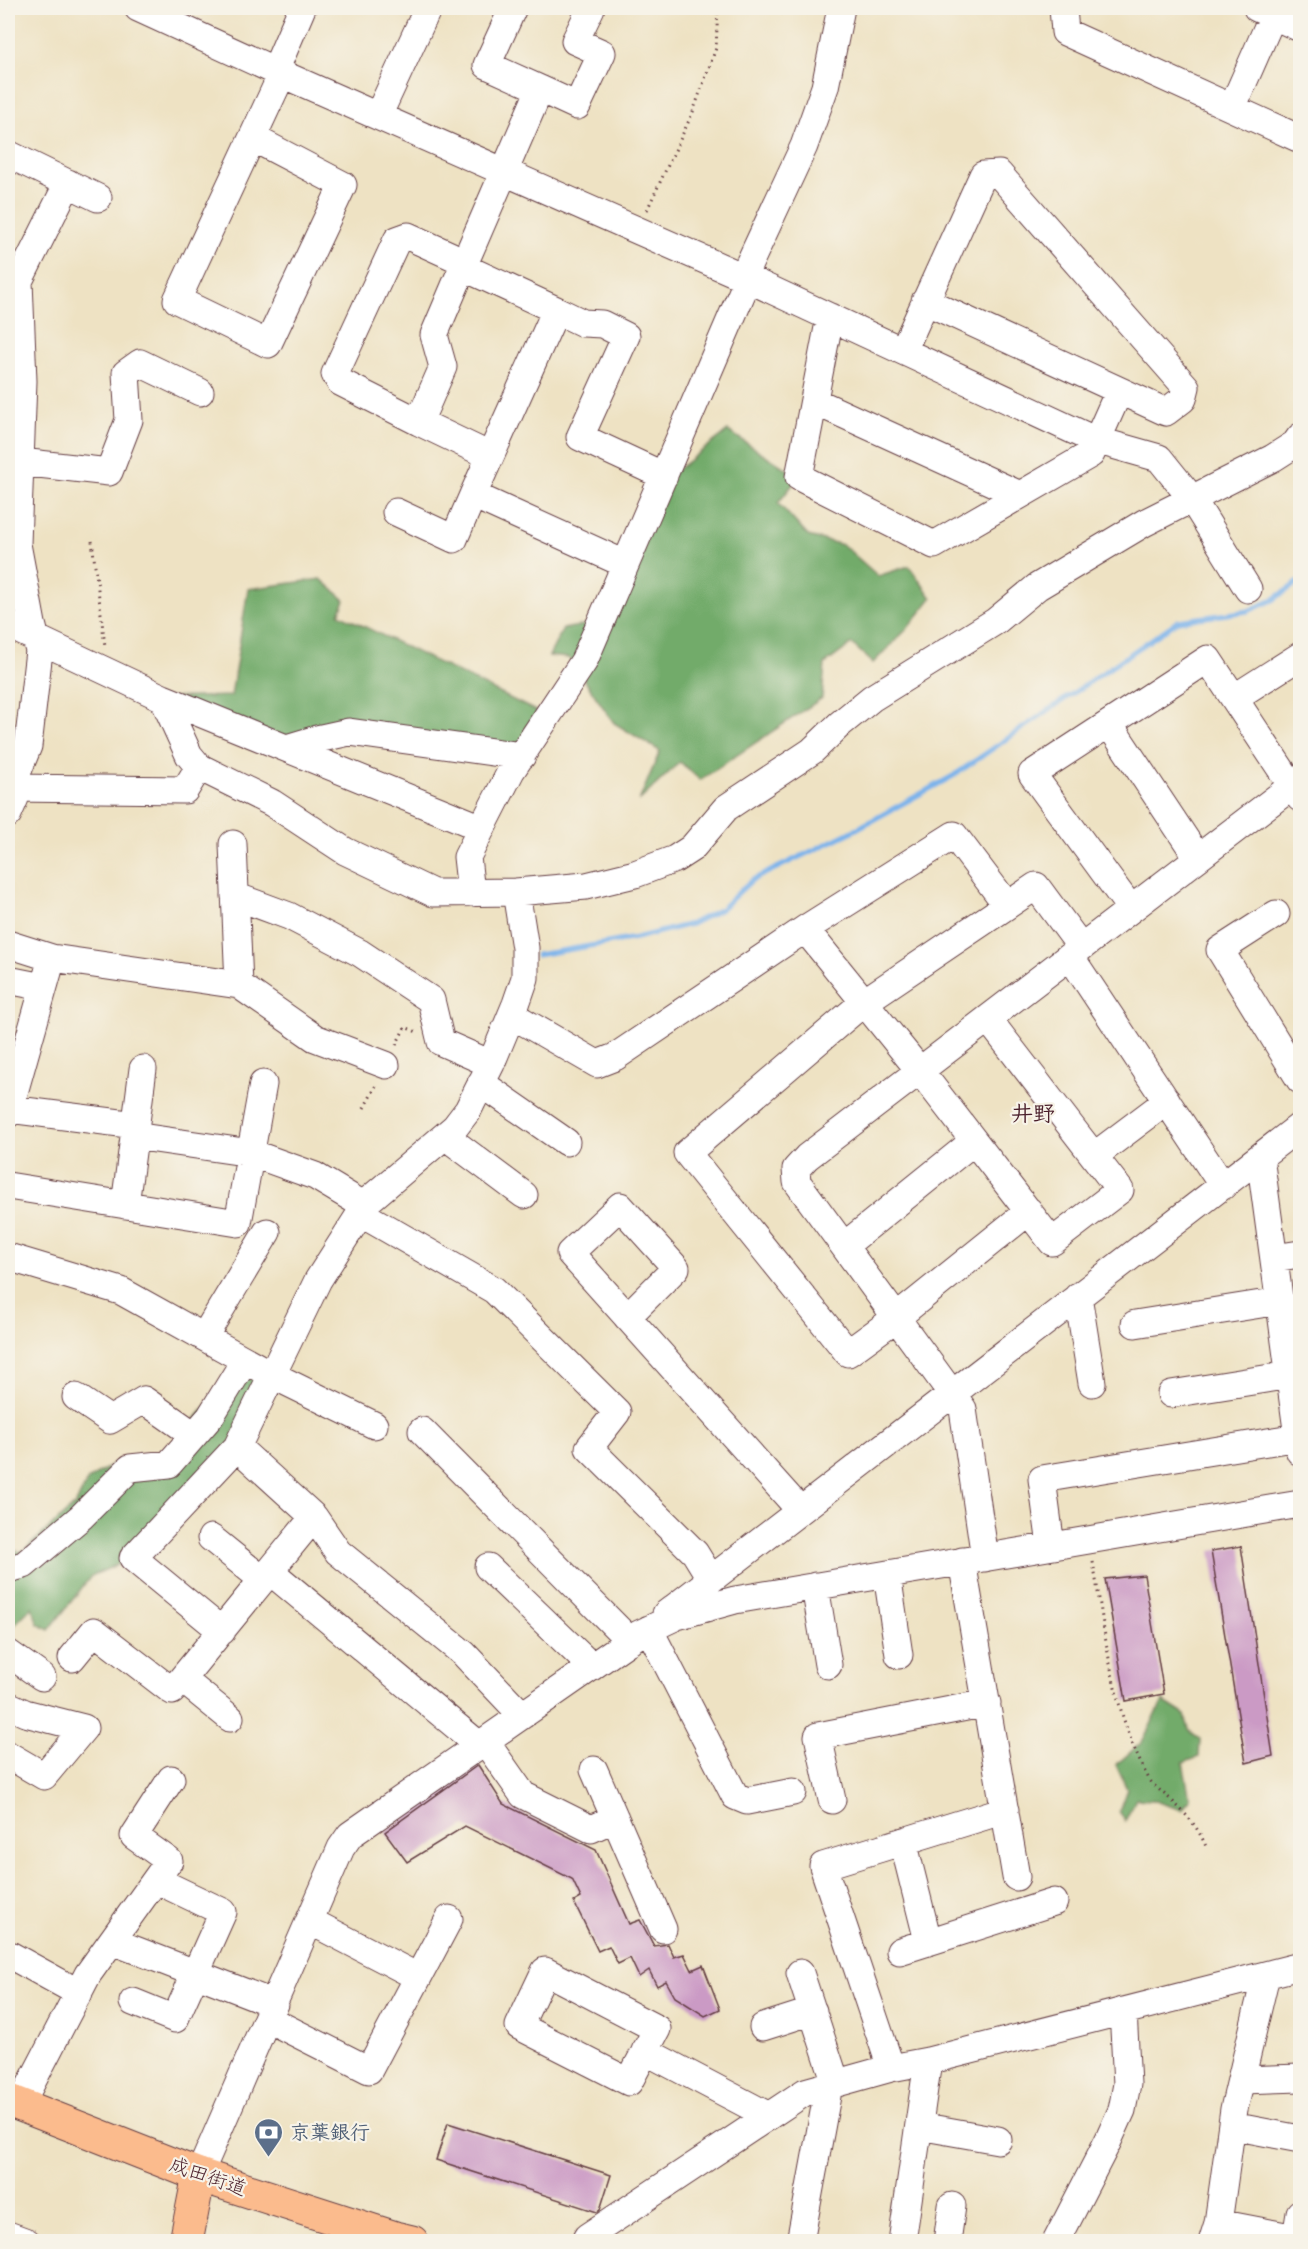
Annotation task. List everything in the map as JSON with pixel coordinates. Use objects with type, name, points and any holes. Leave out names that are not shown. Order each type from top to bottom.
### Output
[{"type":"main road","name":"成田街道","points":[[14,2102],[354,2234],[412,2241]]},
{"type":"main road","points":[[186,2241],[200,2175]]},
{"type":"street","points":[[138,8],[278,73],[746,278],[1097,440],[1159,458],[1192,500],[1248,589]]},
{"type":"street","points":[[253,138],[343,184],[268,344],[177,300],[253,138],[302,8]]},
{"type":"street","points":[[378,117],[428,8]]},
{"type":"street","points":[[513,8],[487,65],[577,106],[602,53],[575,41],[591,8]]},
{"type":"street","points":[[471,892],[467,857],[510,771],[584,661],[804,146],[825,87],[841,8]]},
{"type":"street","points":[[1063,8],[1065,32],[1300,139]]},
{"type":"street","points":[[1232,108],[1265,11],[1300,28]]},
{"type":"street","points":[[419,422],[443,367],[434,335],[540,89]]},
{"type":"street","points":[[8,154],[98,198]]},
{"type":"street","points":[[903,351],[925,301],[983,175],[999,174],[1186,387],[1183,399],[1166,412],[925,301]]},
{"type":"street","points":[[68,183],[13,278],[16,466],[12,542],[39,651],[28,746],[9,801],[185,790],[200,767]]},
{"type":"street","points":[[490,456],[340,382],[335,374],[397,240],[408,236],[583,323],[602,324],[626,336],[580,437],[664,476]]},
{"type":"street","points":[[396,512],[454,539],[556,310]]},
{"type":"street","points":[[830,317],[799,477],[934,545],[1091,454],[1119,391]]},
{"type":"street","points":[[16,466],[109,472],[129,420],[126,373],[140,363],[200,392]]},
{"type":"street","points":[[814,401],[1020,495]]},
{"type":"street","points":[[163,698],[189,755],[200,767],[272,803],[345,851],[433,893],[516,892],[586,886],[635,874],[675,859],[692,848],[726,808],[812,751],[872,698],[996,621],[1037,587],[1144,523],[1299,443]]},
{"type":"street","points":[[473,495],[626,564]]},
{"type":"street","points":[[8,625],[163,698],[482,828]]},
{"type":"street","points":[[1234,698],[1300,656]]},
{"type":"street","points":[[1016,1877],[987,1703],[963,1409],[797,1182],[796,1169],[807,1157],[1198,858],[1298,788],[1208,659],[1032,774],[1131,909]]},
{"type":"street","points":[[1109,724],[1198,858]]},
{"type":"street","points":[[286,748],[349,732],[522,756]]},
{"type":"street","points":[[512,1015],[597,1064],[615,1057],[805,929],[954,835],[1007,904]]},
{"type":"street","points":[[233,844],[239,985]]},
{"type":"street","points":[[1029,1211],[896,1318],[848,1353],[687,1153],[864,1002],[1036,886],[1167,1101],[1223,1186]]},
{"type":"street","points":[[222,1631],[133,1558],[237,1447],[318,1280],[369,1200],[455,1127],[468,1110],[512,1015],[525,978],[525,948],[516,892]]},
{"type":"street","points":[[235,896],[289,916],[350,948],[431,1000],[441,1042],[486,1073],[566,1142]]},
{"type":"street","points":[[1276,914],[1220,950],[1300,1080]]},
{"type":"street","points":[[805,929],[920,1071],[1052,1242],[1120,1190],[988,1019]]},
{"type":"street","points":[[8,944],[52,958],[239,985],[315,1038],[386,1065]]},
{"type":"street","points":[[52,958],[13,1070],[8,1112],[135,1131],[251,1153],[315,1176],[362,1210],[494,1290],[617,1412],[589,1448],[695,1553],[711,1579]]},
{"type":"street","points":[[8,980],[43,987]]},
{"type":"street","points":[[125,1205],[143,1069]]},
{"type":"street","points":[[8,1186],[238,1223],[263,1084]]},
{"type":"street","points":[[1094,1156],[1167,1101]]},
{"type":"street","points":[[200,2175],[341,1848],[350,1834],[639,1635],[1300,1126]]},
{"type":"street","points":[[445,1136],[524,1195]]},
{"type":"street","points":[[844,1246],[974,1141]]},
{"type":"street","points":[[1051,1546],[1042,1479],[1299,1444],[1260,1157]]},
{"type":"street","points":[[204,1337],[267,1232]]},
{"type":"street","points":[[1274,1258],[1300,1254]]},
{"type":"street","points":[[8,1257],[121,1291],[272,1375],[374,1425]]},
{"type":"street","points":[[1078,1296],[1092,1383]]},
{"type":"street","points":[[1135,1324],[1280,1301]]},
{"type":"street","points":[[627,1317],[800,1510]]},
{"type":"street","points":[[8,1569],[24,1565],[81,1517],[130,1468],[169,1464],[210,1417],[245,1360]]},
{"type":"street","points":[[1171,1394],[1290,1374]]},
{"type":"street","points":[[76,1397],[110,1420],[144,1400],[194,1435]]},
{"type":"street","points":[[422,1431],[639,1635],[735,1796],[747,1802],[793,1792]]},
{"type":"street","points":[[237,1447],[314,1517],[338,1552],[465,1654],[522,1715]]},
{"type":"street","points":[[639,1635],[677,1616],[735,1600],[1300,1504]]},
{"type":"street","points":[[72,1658],[94,1631],[172,1691],[314,1517]]},
{"type":"street","points":[[211,1538],[267,1575],[482,1743],[523,1795],[591,1829],[615,1818]]},
{"type":"street","points":[[488,1567],[592,1667]]},
{"type":"street","points":[[887,1574],[899,1655]]},
{"type":"street","points":[[814,1586],[828,1665]]},
{"type":"street","points":[[8,1653],[42,1677]]},
{"type":"street","points":[[182,1679],[230,1718]]},
{"type":"street","points":[[832,1800],[818,1736],[987,1703]]},
{"type":"street","points":[[8,1705],[25,1713],[84,1728],[45,1776],[8,1755]]},
{"type":"street","points":[[594,1770],[663,1929]]},
{"type":"street","points":[[14,2102],[88,1974],[169,1861],[134,1836],[171,1779]]},
{"type":"street","points":[[891,2068],[823,1866],[1005,1810]]},
{"type":"street","points":[[903,1841],[928,1941]]},
{"type":"street","points":[[133,2002],[175,2019],[224,1912],[156,1880]]},
{"type":"street","points":[[900,1951],[1054,1902]]},
{"type":"street","points":[[112,1941],[196,1973],[272,2011],[369,2070],[449,1919]]},
{"type":"street","points":[[310,1921],[418,1977]]},
{"type":"street","points":[[10,1956],[79,1993]]},
{"type":"street","points":[[585,2241],[587,2237],[805,2092],[891,2068],[928,2061],[1300,1966]]},
{"type":"street","points":[[545,1971],[657,2029],[645,2050],[629,2082],[519,2026],[545,1971]]},
{"type":"street","points":[[800,1972],[833,2084],[800,2241]]},
{"type":"street","points":[[1266,1975],[1241,2080],[1215,2232],[1296,2238],[1300,2213]]},
{"type":"street","points":[[763,2027],[813,2011]]},
{"type":"street","points":[[1056,2241],[1122,2110],[1127,2084],[1123,2011]]},
{"type":"street","points":[[645,2050],[769,2116]]},
{"type":"street","points":[[902,2241],[928,2061]]},
{"type":"street","points":[[1241,2080],[1300,2078]]},
{"type":"street","points":[[919,2126],[998,2140]]},
{"type":"street","points":[[1232,2126],[1300,2139]]},
{"type":"street","points":[[946,2241],[952,2206]]},
{"type":"street","points":[[8,2235],[27,2241]]},
{"type":"path","points":[[637,231],[693,112],[716,48],[718,8]]},
{"type":"path","points":[[92,541],[108,673]]},
{"type":"path","points":[[1088,1540],[1120,1711],[1132,1747],[1151,1782],[1182,1810],[1199,1830],[1207,1849]]},
{"type":"green space","points":[[728,431],[799,477],[778,503],[808,536],[843,545],[878,576],[909,566],[932,598],[907,629],[873,663],[852,644],[825,664],[822,698],[700,780],[680,762],[639,801],[660,751],[614,723],[569,658],[549,656],[563,629],[601,622],[661,482]]},
{"type":"green space","points":[[321,579],[345,600],[339,614],[548,717],[522,756],[349,732],[287,748],[163,698],[231,696],[248,589]]},
{"type":"green space","points":[[245,1360],[272,1375],[237,1447],[133,1558],[91,1576],[49,1630],[38,1624],[32,1607],[8,1631],[8,1558],[11,1550],[22,1552],[75,1505],[88,1480],[118,1461],[163,1457]]},
{"type":"green space","points":[[1163,1701],[1185,1715],[1189,1730],[1200,1739],[1199,1757],[1183,1763],[1190,1799],[1182,1810],[1152,1800],[1136,1799],[1125,1821],[1119,1811],[1127,1789],[1116,1765],[1142,1742]]},
{"type":"building","points":[[1241,1546],[1273,1756],[1246,1763],[1211,1551]]},
{"type":"building","points":[[1144,1575],[1164,1694],[1126,1701],[1105,1579]]},
{"type":"building","points":[[478,1765],[503,1804],[596,1850],[629,1924],[640,1920],[654,1946],[668,1944],[674,1957],[684,1954],[692,1970],[703,1965],[720,2009],[705,2016],[675,1997],[666,1981],[657,1986],[649,1970],[639,1977],[630,1958],[618,1964],[609,1946],[598,1951],[574,1902],[581,1898],[572,1879],[465,1826],[407,1862],[385,1832]]},
{"type":"building","points":[[448,2123],[611,2175],[600,2210],[597,2212],[436,2160]]},
{"type":"waterway","points":[[537,955],[636,938],[691,924],[721,909],[752,880],[849,833],[953,776],[1178,621],[1248,611],[1273,600],[1300,581]]},
{"type":"place","name":"京葉銀行","points":[[269,2158]]},
{"type":"district","name":"井野","points":[[1033,1113]]}]
